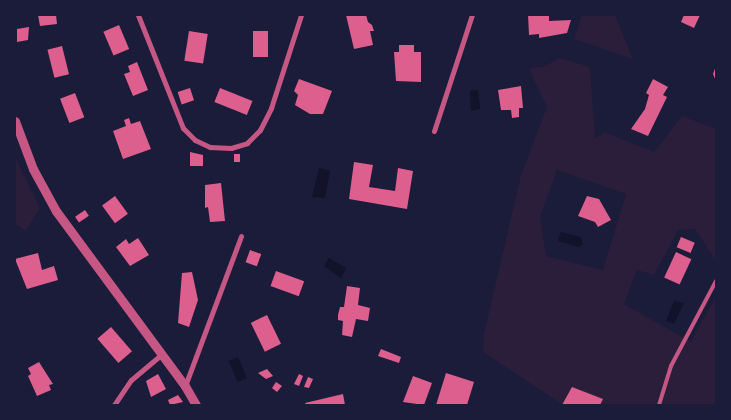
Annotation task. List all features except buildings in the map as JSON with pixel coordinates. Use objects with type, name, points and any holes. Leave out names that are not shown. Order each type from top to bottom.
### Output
[{"type":"street","points":[[138,15],[184,128],[195,140],[210,147],[231,148],[247,143],[260,130],[271,108],[301,15]]},
{"type":"street","points":[[434,131],[472,15]]},
{"type":"street","points":[[15,120],[33,169],[56,211],[162,354],[196,405]]},
{"type":"street","points":[[185,386],[242,236]]},
{"type":"street","points":[[114,405],[131,380],[162,354]]},
{"type":"lane","points":[[658,405],[671,366],[716,281]]},
{"type":"shaded area","points":[[582,15],[615,15],[633,59],[574,39]]},
{"type":"shaded area","points":[[560,58],[590,67],[595,139],[604,132],[654,152],[682,116],[716,129],[716,261],[695,229],[678,230],[654,275],[637,270],[624,304],[691,342],[716,296],[716,405],[563,405],[483,352],[484,334],[521,175],[547,107],[529,69],[545,66]],"holes":[[[557,170],[626,194],[603,270],[546,256],[540,217]]]},
{"type":"shaded area","points":[[478,90],[480,109],[471,111],[470,91]]},
{"type":"shaded area","points":[[15,157],[40,208],[26,231],[15,224]]},
{"type":"shaded area","points":[[319,168],[330,171],[325,198],[312,197]]},
{"type":"shaded area","points":[[561,232],[581,237],[583,245],[578,247],[558,241]]},
{"type":"shaded area","points":[[329,258],[346,268],[341,278],[324,266]]},
{"type":"shaded area","points":[[674,301],[684,303],[674,324],[666,321]]},
{"type":"shaded area","points":[[238,357],[247,378],[238,382],[229,361]]}]
